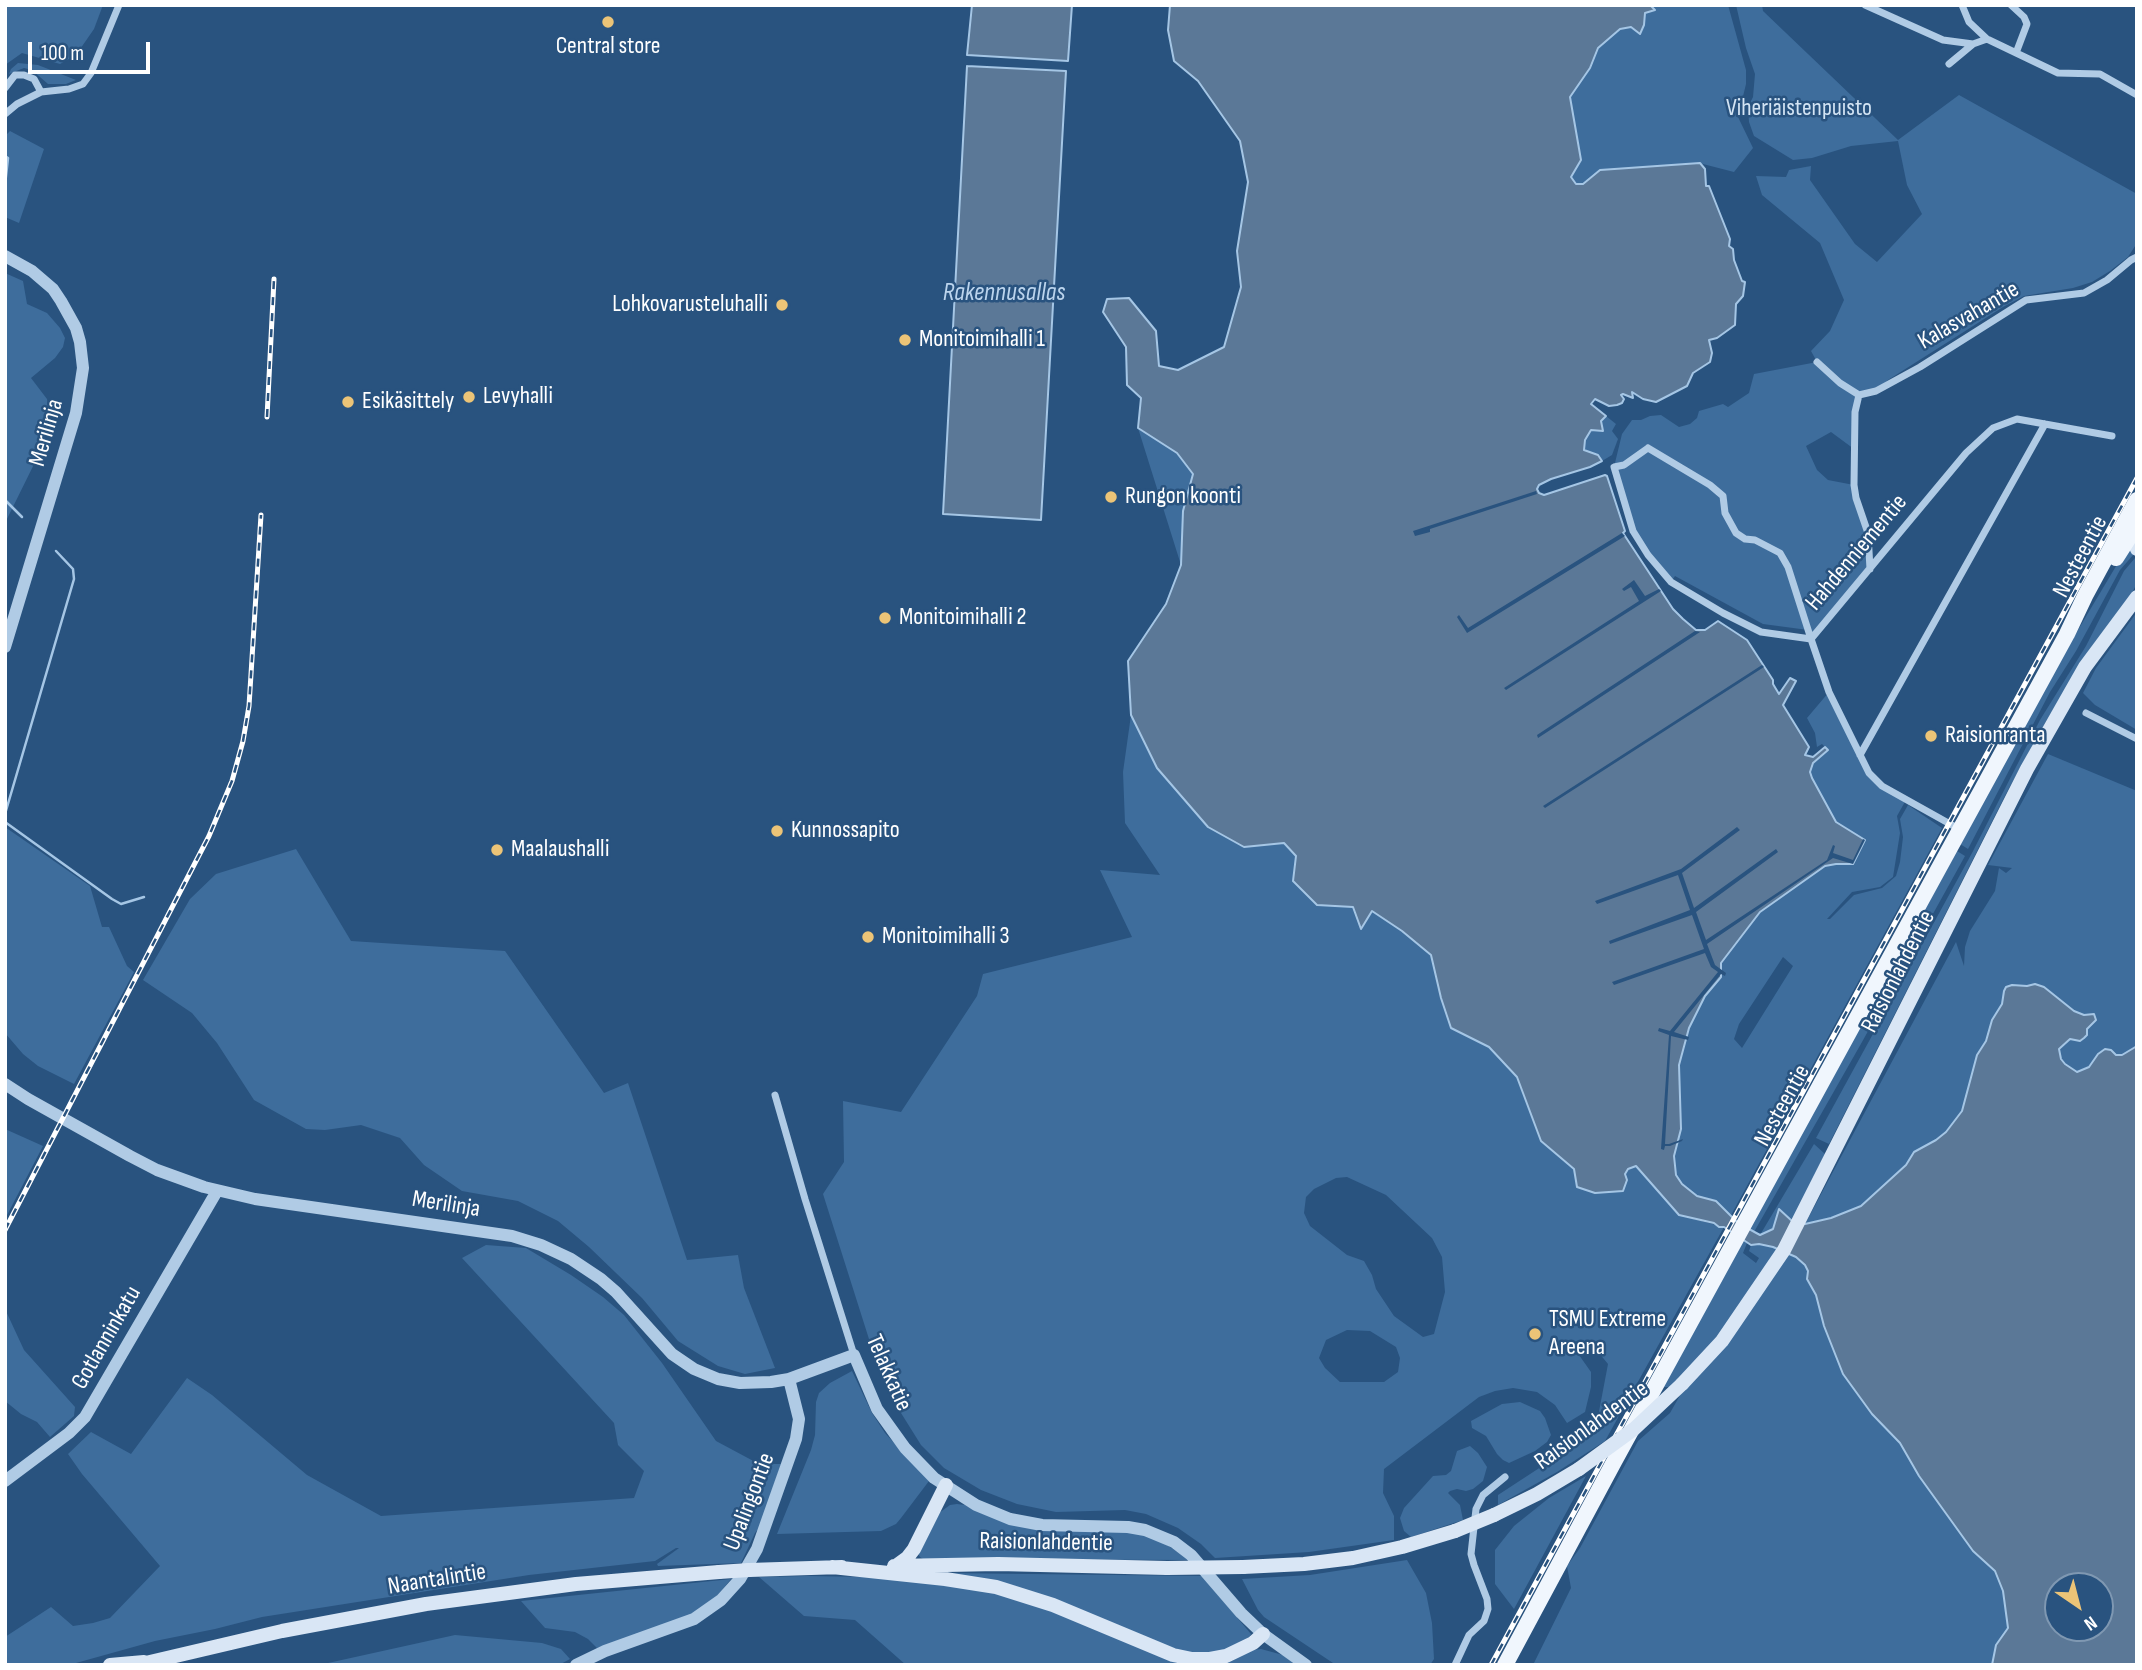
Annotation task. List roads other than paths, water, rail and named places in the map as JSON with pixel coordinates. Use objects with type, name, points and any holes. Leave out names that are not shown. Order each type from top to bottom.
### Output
[{"type":"main road","name":"Nesteentie","points":[[1505,1665],[1959,829],[2067,634],[2133,531],[2137,500]]},
{"type":"main road","name":"Raisionlahdentie","points":[[749,1570],[998,1564],[1243,1567],[1304,1564],[1353,1558],[1455,1531],[1530,1498],[1579,1469],[1634,1429],[1682,1384],[1722,1342],[1762,1285],[1784,1250],[2027,769],[2085,667],[2137,597]]},
{"type":"main road","points":[[896,1566],[914,1549],[946,1485]]},
{"type":"main road","points":[[832,1567],[996,1587],[1053,1605],[1173,1655],[1192,1659],[1226,1656],[1242,1650],[1263,1634]]},
{"type":"main road","name":"Naantalintie","points":[[110,1665],[143,1663],[326,1622],[460,1599],[632,1578],[749,1570]]},
{"type":"main road","name":"Nesteentie","points":[[1513,1665],[1541,1600]]},
{"type":"main road","points":[[179,1665],[230,1642]]},
{"type":"street","points":[[5,114],[17,104],[41,92],[69,89],[83,84],[91,73],[119,5]]},
{"type":"street","points":[[1865,5],[1943,40],[1973,44]]},
{"type":"street","points":[[1962,5],[1969,22],[1984,37],[2058,72],[2100,74],[2137,96]]},
{"type":"street","points":[[2011,5],[2024,17],[2027,24],[2016,52]]},
{"type":"street","points":[[1949,64],[1984,37]]},
{"type":"street","points":[[5,88],[15,75],[24,75],[34,79],[41,92]]},
{"type":"street","name":"Merilinja","points":[[5,256],[33,271],[53,289],[76,328],[83,368],[76,413],[5,647]]},
{"type":"street","name":"Kalasvahantie","points":[[1859,395],[1875,391],[1920,367],[2026,300],[2084,293],[2107,280],[2137,257]]},
{"type":"street","points":[[1817,362],[1840,383],[1859,395],[1855,412],[1854,485],[1868,533],[1870,569]]},
{"type":"street","name":"Hahdenniementie","points":[[1959,829],[1882,786],[1869,773],[1829,692],[1811,639],[1966,453],[1993,428],[2017,419],[2112,436]]},
{"type":"street","points":[[1860,755],[2045,424]]},
{"type":"street","points":[[1648,448],[1710,485],[1723,496],[1725,513],[1736,533],[1780,554],[1788,567],[1811,639],[1761,632],[1713,608],[1671,582],[1647,555],[1633,531],[1614,467],[1624,465],[1648,448]]},
{"type":"street","points":[[2086,713],[2137,739]]},
{"type":"street","name":"Merilinja","points":[[5,1084],[157,1170],[217,1191],[255,1199],[451,1226],[512,1236],[531,1242],[571,1259],[601,1279],[624,1300],[664,1347],[694,1369],[718,1378],[740,1383],[789,1379],[854,1355]]},
{"type":"street","name":"Telakkatie","points":[[775,1095],[854,1355],[877,1409],[891,1430],[930,1474],[976,1505],[1003,1516],[1056,1526],[1128,1527],[1174,1542],[1191,1555],[1241,1613],[1263,1634],[1306,1665]]},
{"type":"street","name":"Gotlanninkatu","points":[[5,1481],[69,1433],[85,1416],[217,1191]]},
{"type":"street","name":"Upalingontie","points":[[576,1665],[605,1651],[694,1619],[721,1601],[740,1579],[757,1549],[796,1439],[799,1419],[789,1379]]},
{"type":"street","points":[[1455,1665],[1469,1635],[1484,1621],[1488,1609],[1471,1554],[1476,1509],[1483,1495],[1505,1477]]},
{"type":"water","points":[[972,5],[1072,5],[1068,61],[967,55]]},
{"type":"water","points":[[1170,5],[1650,5],[1655,10],[1645,13],[1640,34],[1631,27],[1620,29],[1598,48],[1590,68],[1570,97],[1581,160],[1571,177],[1576,184],[1583,184],[1600,170],[1700,163],[1705,169],[1706,186],[1709,186],[1730,239],[1729,246],[1733,249],[1734,260],[1742,281],[1745,282],[1743,296],[1736,304],[1735,325],[1717,338],[1709,340],[1712,353],[1710,362],[1693,373],[1687,386],[1656,402],[1643,399],[1632,392],[1633,398],[1623,394],[1622,403],[1617,405],[1609,406],[1595,399],[1591,404],[1606,416],[1601,421],[1603,431],[1591,430],[1585,440],[1584,450],[1598,455],[1602,461],[1551,479],[1537,489],[1544,495],[1607,476],[1625,531],[1623,533],[1673,609],[1696,630],[1705,630],[1718,621],[1747,640],[1779,694],[1790,678],[1796,681],[1783,705],[1809,747],[1805,755],[1813,757],[1825,747],[1828,750],[1813,763],[1810,772],[1812,778],[1836,822],[1865,840],[1853,864],[1825,866],[1760,912],[1721,963],[1721,977],[1705,996],[1689,1028],[1679,1065],[1681,1129],[1674,1156],[1676,1175],[1682,1184],[1697,1196],[1716,1201],[1738,1223],[1760,1235],[1773,1229],[1779,1209],[1792,1221],[1805,1224],[1831,1218],[1861,1206],[1906,1165],[1914,1152],[1946,1132],[1962,1111],[1977,1055],[2002,1004],[2006,987],[2012,985],[2035,984],[2044,987],[2074,1011],[2084,1015],[2094,1014],[2096,1020],[2087,1029],[2087,1035],[2080,1041],[2070,1039],[2059,1049],[2061,1059],[2077,1072],[2089,1067],[2105,1049],[2122,1055],[2137,1046],[2137,1665],[1992,1665],[1996,1645],[2008,1628],[2003,1591],[1995,1571],[1973,1551],[1919,1476],[1900,1443],[1872,1414],[1843,1374],[1824,1326],[1816,1295],[1807,1279],[1808,1271],[1805,1265],[1796,1257],[1773,1247],[1751,1245],[1714,1223],[1679,1215],[1636,1166],[1628,1169],[1625,1174],[1627,1180],[1623,1191],[1595,1193],[1577,1187],[1574,1169],[1541,1141],[1517,1077],[1489,1047],[1451,1028],[1431,955],[1372,911],[1361,929],[1353,907],[1317,905],[1293,881],[1296,856],[1284,843],[1244,847],[1208,827],[1157,768],[1131,715],[1128,661],[1166,604],[1181,565],[1183,511],[1193,474],[1177,453],[1138,428],[1141,398],[1127,385],[1126,347],[1103,312],[1107,299],[1129,298],[1156,331],[1159,366],[1178,370],[1224,347],[1241,287],[1237,251],[1248,182],[1240,141],[1198,81],[1174,61],[1168,30]]},
{"type":"water","name":"Rakennusallas","points":[[967,66],[1066,71],[1041,520],[943,514]]},
{"type":"waterway","points":[[5,156],[8,158],[5,185]]},
{"type":"waterway","points":[[5,500],[22,517]]},
{"type":"waterway","points":[[5,814],[74,579],[73,569],[56,551]]},
{"type":"waterway","points":[[5,822],[121,904],[144,897]]},
{"type":"railway","points":[[267,417],[274,279]]},
{"type":"railway","points":[[1491,1665],[2137,478]]},
{"type":"railway","points":[[5,1230],[209,836],[232,781],[249,706],[261,515]]},
{"type":"place","name":"Central store","points":[[608,22]]},
{"type":"place","name":"Lohkovarusteluhalli","points":[[782,305]]},
{"type":"place","name":"Monitoimihalli 1","points":[[905,340]]},
{"type":"place","name":"Levyhalli","points":[[469,397]]},
{"type":"place","name":"Esikäsittely","points":[[348,402]]},
{"type":"place","name":"Rungon koonti","points":[[1111,497]]},
{"type":"place","name":"Monitoimihalli 2","points":[[885,618]]},
{"type":"place","name":"Raisionranta","points":[[1931,736]]},
{"type":"place","name":"Kunnossapito","points":[[777,831]]},
{"type":"place","name":"Maalaushalli","points":[[497,850]]},
{"type":"place","name":"Monitoimihalli 3","points":[[868,937]]},
{"type":"place","name":"TSMU Extreme Areena","points":[[1535,1334]]},
{"type":"park label","name":"Viheriäistenpuisto","points":[[1799,109]]}]
